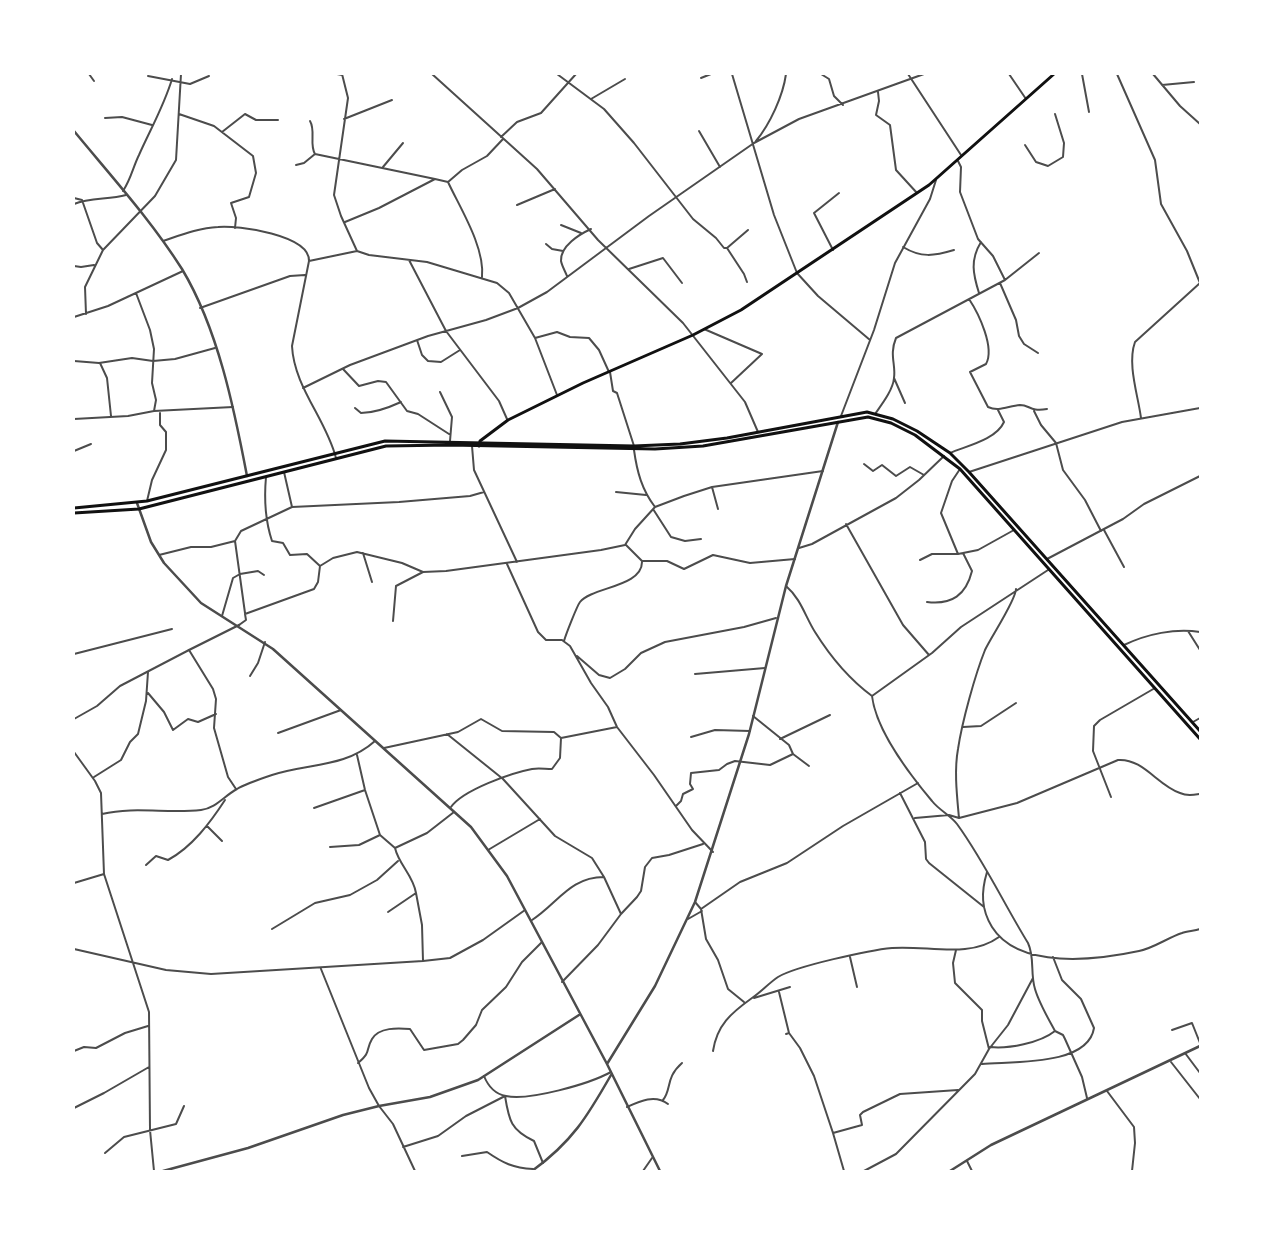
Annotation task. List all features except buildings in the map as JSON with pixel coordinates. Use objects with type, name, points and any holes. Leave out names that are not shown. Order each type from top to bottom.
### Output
[{"type":"main road","points":[[479,446],[480,441],[508,420],[693,335],[740,310],[834,250],[937,178],[1054,74]]},
{"type":"main road","points":[[74,508],[148,501],[385,441],[450,440],[634,448],[704,442],[867,412],[916,431],[950,454],[969,472],[1200,730]]},
{"type":"main road","points":[[74,513],[139,509],[386,446],[634,448],[703,446],[839,421],[868,417],[879,419],[914,435],[960,469],[1200,739]]},
{"type":"street","points":[[88,74],[94,81]]},
{"type":"street","points":[[86,314],[85,287],[94,265],[103,250],[155,196],[176,160],[181,74]]},
{"type":"street","points":[[337,74],[342,75],[348,98],[334,195],[341,216],[346,222],[357,251]]},
{"type":"street","points":[[432,74],[537,169],[591,229],[598,240],[693,335],[745,402],[758,432]]},
{"type":"street","points":[[558,74],[604,109],[634,143],[693,219],[716,238],[724,248],[727,248],[747,282]]},
{"type":"street","points":[[448,182],[462,170],[487,156],[517,122],[541,113],[576,74]]},
{"type":"street","points":[[701,78],[711,74]]},
{"type":"street","points":[[732,74],[774,215],[797,273],[818,296],[870,340]]},
{"type":"street","points":[[754,143],[768,122],[784,84],[786,74]]},
{"type":"street","points":[[821,74],[829,79],[834,96],[843,105]]},
{"type":"street","points":[[908,74],[910,80],[930,106],[962,157]]},
{"type":"street","points":[[303,388],[342,369],[417,340],[486,320],[518,308],[567,277],[754,143],[799,119],[843,105],[924,74]]},
{"type":"street","points":[[1009,74],[1026,99]]},
{"type":"street","points":[[1082,74],[1089,112]]},
{"type":"street","points":[[1117,74],[1155,160],[1161,204],[1187,251],[1200,283],[1135,342],[1132,349],[1133,364],[1141,418]]},
{"type":"street","points":[[1153,74],[1180,106],[1200,124]]},
{"type":"street","points":[[148,76],[172,79],[180,84],[196,82],[209,76]]},
{"type":"street","points":[[123,191],[129,182],[152,124],[164,103],[172,79]]},
{"type":"street","points":[[591,100],[625,79]]},
{"type":"street","points":[[1162,85],[1194,82]]},
{"type":"street","points":[[878,92],[879,100],[876,115],[890,125],[896,170],[917,193]]},
{"type":"street","points":[[344,119],[392,100]]},
{"type":"street","points":[[179,114],[206,123],[222,132],[247,150],[255,162],[256,173],[249,197],[231,203],[236,218],[235,228]]},
{"type":"street","points":[[222,132],[245,114],[256,120],[278,120]]},
{"type":"street","points":[[1025,145],[1036,162],[1048,166],[1063,157],[1064,143],[1055,114]]},
{"type":"street","points":[[105,118],[122,117],[152,124]]},
{"type":"street","points":[[310,121],[313,126],[312,150],[315,154],[448,182]]},
{"type":"street","points":[[74,131],[163,241],[183,271],[200,308],[234,407],[247,476]]},
{"type":"street","points":[[699,131],[720,167]]},
{"type":"street","points":[[383,167],[403,143]]},
{"type":"street","points":[[296,165],[304,163],[315,154]]},
{"type":"street","points":[[958,160],[961,166],[960,192],[981,242],[993,256],[1006,280]]},
{"type":"street","points":[[607,1064],[654,986],[695,902],[713,852],[750,732],[776,618],[839,421],[870,340],[889,281],[903,248],[930,199],[937,178]]},
{"type":"street","points":[[346,222],[379,208],[435,179]]},
{"type":"street","points":[[448,182],[478,246],[482,278]]},
{"type":"street","points":[[517,205],[555,189]]},
{"type":"street","points":[[834,250],[814,213],[839,193]]},
{"type":"street","points":[[74,198],[82,200],[114,199],[126,195]]},
{"type":"street","points":[[82,200],[97,243],[103,250]]},
{"type":"street","points":[[74,204],[82,200]]},
{"type":"street","points":[[561,225],[574,232],[581,233]]},
{"type":"street","points":[[163,241],[200,230],[220,227],[257,231],[292,240],[304,248],[309,256],[292,346],[293,359],[303,388],[336,458]]},
{"type":"street","points":[[567,277],[561,259],[564,250],[581,233],[591,229]]},
{"type":"street","points":[[727,248],[748,230]]},
{"type":"street","points":[[574,232],[575,238]]},
{"type":"street","points":[[979,293],[974,278],[973,259],[981,242]]},
{"type":"street","points":[[546,244],[552,249],[564,250]]},
{"type":"street","points":[[903,248],[920,256],[934,256],[954,250]]},
{"type":"street","points":[[308,261],[357,251],[369,255],[427,262],[482,278],[504,287],[535,338],[558,396]]},
{"type":"street","points":[[905,403],[894,378],[891,361],[896,338],[1006,280],[1039,253]]},
{"type":"street","points":[[628,269],[664,258],[682,283]]},
{"type":"street","points":[[409,260],[446,331],[499,401],[508,420]]},
{"type":"street","points":[[74,266],[94,265]]},
{"type":"street","points":[[74,317],[86,314],[136,293],[183,271]]},
{"type":"street","points":[[200,308],[290,276],[306,275]]},
{"type":"street","points":[[1000,283],[1016,320],[1019,336],[1024,344],[1038,353]]},
{"type":"street","points":[[136,293],[150,330],[154,349],[152,383],[156,400],[154,411]]},
{"type":"street","points":[[969,299],[980,315],[990,354],[986,364],[970,372],[988,407],[998,410],[1022,405],[1034,410],[1047,409]]},
{"type":"street","points":[[704,329],[762,354],[731,383]]},
{"type":"street","points":[[535,338],[556,332],[570,337],[589,338],[599,350],[609,372],[613,391],[617,393],[625,412],[634,448],[637,471],[646,495],[671,537],[684,541],[701,539]]},
{"type":"street","points":[[417,340],[422,355],[428,361],[441,362],[460,350]]},
{"type":"street","points":[[74,362],[100,363],[132,358],[153,361],[174,359],[215,348]]},
{"type":"street","points":[[100,363],[107,378],[111,417]]},
{"type":"street","points":[[342,369],[359,386],[386,382],[407,411],[418,414],[449,434]]},
{"type":"street","points":[[876,414],[886,399],[894,378]]},
{"type":"street","points":[[440,392],[452,417],[449,434],[450,440]]},
{"type":"street","points":[[355,408],[363,414],[386,409],[401,402]]},
{"type":"street","points":[[74,419],[111,417],[154,411],[234,407]]},
{"type":"street","points":[[969,472],[1122,422],[1200,408]]},
{"type":"street","points":[[950,454],[977,442],[1000,428],[1004,422],[998,410]]},
{"type":"street","points":[[1034,410],[1041,425],[1056,443],[1063,470],[1085,500],[1124,567]]},
{"type":"street","points":[[148,501],[152,480],[166,450],[166,432],[160,425],[160,412]]},
{"type":"street","points":[[74,451],[91,444]]},
{"type":"street","points":[[472,446],[474,470],[516,562]]},
{"type":"street","points":[[799,548],[812,544],[896,498],[944,456]]},
{"type":"street","points":[[864,464],[873,471],[882,465],[896,476],[910,467],[924,475]]},
{"type":"street","points":[[958,554],[941,513],[952,481],[960,469]]},
{"type":"street","points":[[626,545],[635,529],[654,508],[712,487],[823,471]]},
{"type":"street","points":[[284,472],[292,507]]},
{"type":"street","points":[[1047,559],[1124,519],[1144,504],[1200,476]]},
{"type":"street","points":[[266,477],[264,487],[266,520],[272,541],[283,543],[290,555],[307,554],[320,566]]},
{"type":"street","points":[[712,487],[718,509]]},
{"type":"street","points":[[74,719],[96,706],[120,686],[246,620],[235,541],[241,531],[292,507],[417,501],[470,496],[484,492]]},
{"type":"street","points":[[616,492],[646,495]]},
{"type":"street","points":[[137,503],[151,542],[159,556],[201,603],[264,642],[451,807],[471,827],[507,876],[579,1015],[607,1064],[660,1171]]},
{"type":"street","points":[[846,524],[903,625],[930,655]]},
{"type":"street","points":[[920,560],[932,554],[958,554],[978,550],[1014,530]]},
{"type":"street","points":[[159,556],[192,547],[211,547],[235,541]]},
{"type":"street","points":[[626,545],[642,561],[667,561],[684,569],[688,569],[706,556],[713,555],[750,563],[795,560]]},
{"type":"street","points":[[320,566],[333,558],[357,552],[402,563],[423,572],[446,572],[626,545]]},
{"type":"street","points":[[363,553],[372,582]]},
{"type":"street","points":[[927,602],[940,604],[955,599],[966,590],[972,572],[963,553]]},
{"type":"street","points":[[564,641],[579,603],[587,597],[634,576],[642,569],[642,561]]},
{"type":"street","points":[[507,563],[540,635],[546,640],[564,641],[585,665],[606,678],[610,678],[625,668],[641,653],[665,642],[744,627],[776,618]]},
{"type":"street","points":[[245,614],[314,590],[318,582],[320,566]]},
{"type":"street","points":[[872,696],[930,655],[961,627],[1049,569]]},
{"type":"street","points":[[222,616],[231,581],[240,574],[258,570],[264,575]]},
{"type":"street","points":[[393,620],[395,587],[423,572]]},
{"type":"street","points":[[786,586],[798,598],[815,632],[838,664],[856,684],[872,696],[873,704],[892,746],[933,803],[949,815],[987,872],[1033,955],[1035,990],[1055,1031],[1063,1035],[1082,1077],[1088,1100]]},
{"type":"street","points":[[959,818],[958,750],[963,727],[980,665],[996,627],[1015,598],[1016,589]]},
{"type":"street","points":[[74,654],[172,630]]},
{"type":"street","points":[[1124,644],[1147,636],[1188,631],[1200,632]]},
{"type":"street","points":[[1188,631],[1200,650],[1200,656]]},
{"type":"street","points":[[250,676],[258,663],[264,642]]},
{"type":"street","points":[[189,650],[213,689],[216,700],[214,728],[228,777],[236,789]]},
{"type":"street","points":[[575,654],[580,666],[608,707],[617,727],[692,830],[713,852]]},
{"type":"street","points":[[580,666],[585,665]]},
{"type":"street","points":[[695,674],[765,668]]},
{"type":"street","points":[[586,675],[591,670]]},
{"type":"street","points":[[93,778],[121,760],[130,742],[138,734],[147,692],[148,672]]},
{"type":"street","points":[[1111,797],[1098,768],[1093,751],[1094,726],[1100,720],[1155,688]]},
{"type":"street","points":[[147,692],[164,712],[174,730],[188,719],[198,722],[216,714]]},
{"type":"street","points":[[963,727],[981,726],[1016,703]]},
{"type":"street","points":[[278,733],[341,710]]},
{"type":"street","points":[[780,739],[830,715]]},
{"type":"street","points":[[753,716],[789,745],[793,754],[809,766]]},
{"type":"street","points":[[1193,722],[1200,718]]},
{"type":"street","points":[[384,748],[462,730],[481,719],[499,730],[554,732],[561,738]]},
{"type":"street","points":[[561,738],[617,727]]},
{"type":"street","points":[[691,737],[715,730],[750,732]]},
{"type":"street","points":[[447,734],[503,778],[555,836],[592,858],[604,877],[621,914]]},
{"type":"street","points":[[451,807],[459,797],[503,778],[532,769],[552,769],[560,758],[561,738]]},
{"type":"street","points":[[102,814],[122,810],[204,810],[226,798],[236,789],[272,775],[324,766],[358,755],[375,741]]},
{"type":"street","points":[[74,754],[93,778],[101,793],[104,874],[149,1012],[150,1130],[154,1171]]},
{"type":"street","points":[[676,806],[681,801],[683,794],[693,789],[690,784],[690,774],[712,772],[732,762],[741,761],[770,765],[793,754]]},
{"type":"street","points":[[358,755],[366,790],[380,835],[395,848],[398,861],[413,879],[422,925],[424,961]]},
{"type":"street","points":[[915,818],[949,815],[959,818],[1035,797],[1118,760],[1130,760],[1173,790],[1182,794],[1200,794]]},
{"type":"street","points":[[688,919],[740,882],[787,863],[843,826],[918,783]]},
{"type":"street","points":[[314,808],[366,790]]},
{"type":"street","points":[[900,793],[915,818],[925,842],[926,859],[984,907]]},
{"type":"street","points":[[146,865],[156,856],[168,860],[178,854],[207,826],[226,798]]},
{"type":"street","points":[[395,848],[427,833],[455,811]]},
{"type":"street","points":[[488,850],[540,819]]},
{"type":"street","points":[[207,826],[222,841]]},
{"type":"street","points":[[330,846],[359,845],[380,835]]},
{"type":"street","points":[[562,982],[598,945],[641,891],[645,867],[652,858],[669,855],[704,843]]},
{"type":"street","points":[[272,929],[315,903],[336,900],[363,888],[377,880],[398,861]]},
{"type":"street","points":[[987,872],[982,894],[987,919],[999,936],[1010,946],[1033,955],[1053,958],[1088,958],[1142,951],[1183,932],[1200,929]]},
{"type":"street","points":[[74,883],[104,874]]},
{"type":"street","points":[[531,921],[549,909],[561,894],[575,884],[585,879],[604,877]]},
{"type":"street","points":[[388,912],[416,893]]},
{"type":"street","points":[[695,902],[702,910],[706,939],[718,960],[728,989],[745,1003]]},
{"type":"street","points":[[74,949],[166,970],[211,974],[320,969],[424,961],[450,958],[483,940],[525,910]]},
{"type":"street","points":[[713,1051],[718,1030],[745,1003],[779,976],[814,964],[891,948],[956,950],[984,945],[999,936]]},
{"type":"street","points":[[358,1063],[368,1055],[371,1040],[380,1031],[397,1028],[410,1029],[424,1050],[458,1044],[464,1040],[476,1025],[482,1010],[506,987],[522,962],[542,942]]},
{"type":"street","points":[[956,950],[953,963],[954,983],[982,1010],[982,1021],[990,1048]]},
{"type":"street","points":[[850,957],[857,987]]},
{"type":"street","points":[[982,1064],[1035,1062],[1070,1053],[1087,1042],[1094,1028],[1081,999],[1062,980],[1053,958]]},
{"type":"street","points":[[320,969],[358,1063],[379,1106],[393,1124],[402,1147],[415,1171]]},
{"type":"street","points":[[864,1171],[896,1154],[949,1098],[961,1090],[982,1064],[990,1048],[1008,1025],[1033,978]]},
{"type":"street","points":[[752,998],[779,992],[790,987]]},
{"type":"street","points":[[779,992],[789,1033],[811,1071],[844,1171]]},
{"type":"street","points":[[163,1171],[229,1154],[343,1115],[379,1106],[430,1097],[484,1076],[579,1015]]},
{"type":"street","points":[[1172,1030],[1192,1023],[1200,1051]]},
{"type":"street","points":[[74,1051],[84,1047],[96,1048],[125,1033],[148,1026]]},
{"type":"street","points":[[990,1048],[1003,1049],[1016,1046],[1055,1031]]},
{"type":"street","points":[[950,1171],[991,1146],[1171,1062],[1185,1052],[1199,1046]]},
{"type":"street","points":[[1185,1052],[1200,1073]]},
{"type":"street","points":[[1171,1062],[1200,1099]]},
{"type":"street","points":[[663,1100],[666,1096],[669,1078],[682,1063]]},
{"type":"street","points":[[74,1108],[150,1067]]},
{"type":"street","points":[[484,1076],[490,1088],[505,1096],[518,1098],[576,1086],[611,1073]]},
{"type":"street","points":[[532,1171],[560,1149],[581,1126],[611,1073]]},
{"type":"street","points":[[833,1133],[862,1125],[860,1115],[863,1112],[900,1094],[961,1090]]},
{"type":"street","points":[[1107,1091],[1134,1127],[1136,1143],[1132,1171]]},
{"type":"street","points":[[402,1147],[438,1136],[466,1116],[505,1096]]},
{"type":"street","points":[[505,1096],[508,1118],[519,1134],[534,1141],[543,1163]]},
{"type":"street","points":[[627,1107],[649,1099],[663,1100],[668,1104]]},
{"type":"street","points":[[105,1153],[124,1137],[176,1124],[184,1106]]},
{"type":"street","points":[[462,1156],[487,1152],[502,1164],[517,1168],[536,1169]]},
{"type":"street","points":[[643,1171],[652,1158]]},
{"type":"street","points":[[967,1161],[972,1171]]}]
